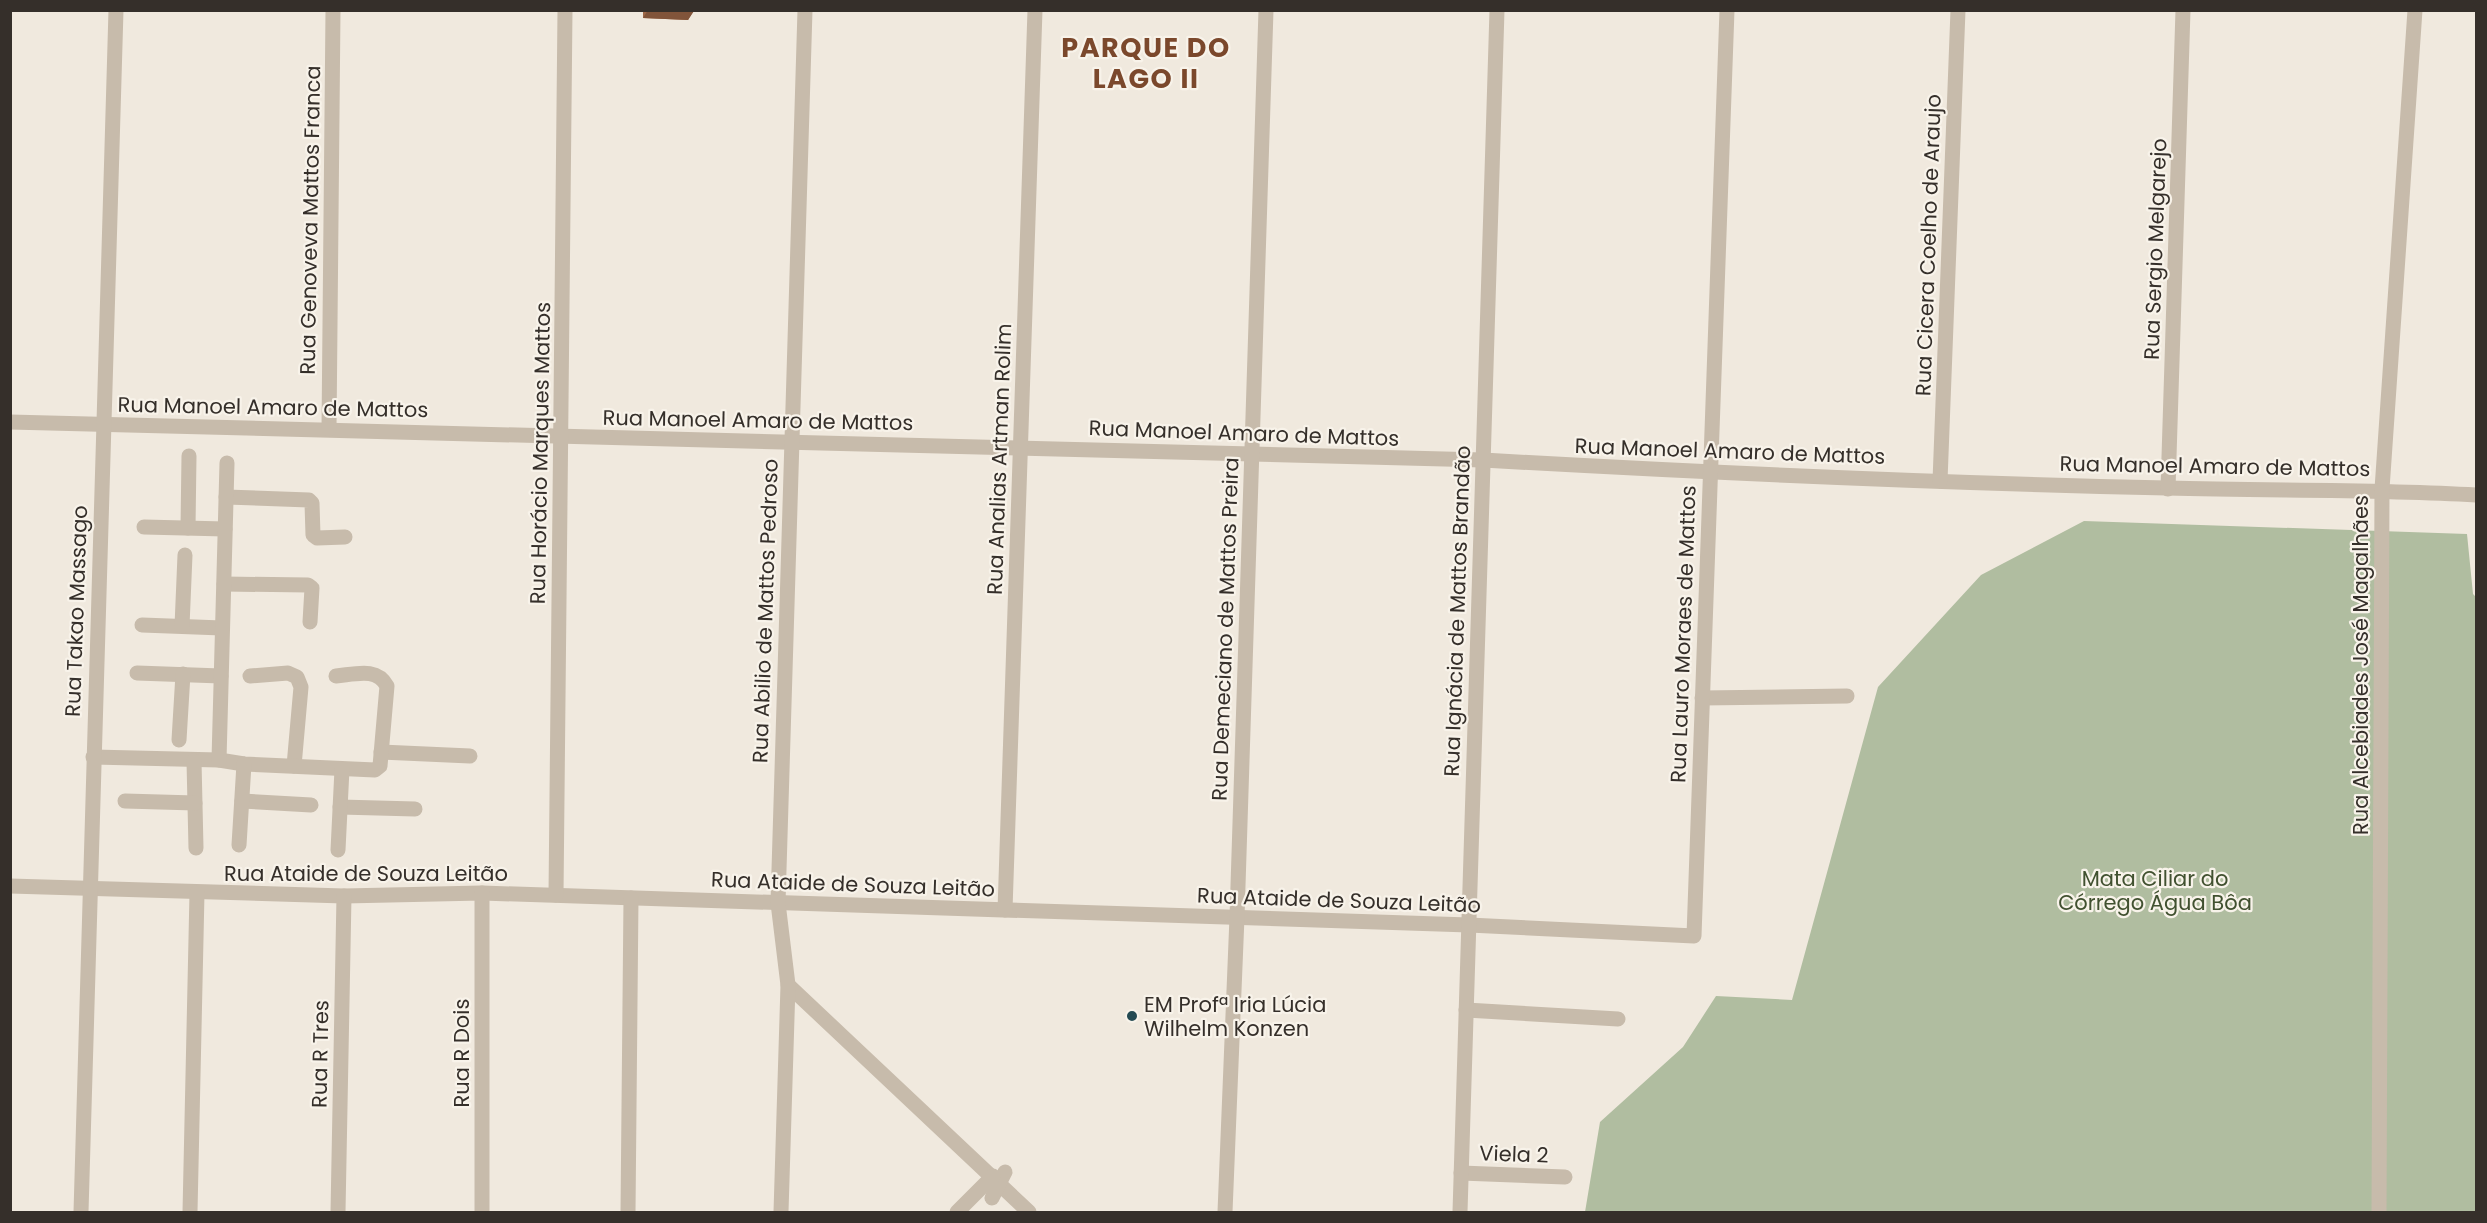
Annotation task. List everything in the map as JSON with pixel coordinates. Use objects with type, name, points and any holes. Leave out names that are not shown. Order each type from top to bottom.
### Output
[{"type":"street","name":"Rua Takao Massago","points":[[81,1212],[116,10]]},
{"type":"street","name":"Rua Genoveva Mattos Franca","points":[[329,429],[333,10]]},
{"type":"street","name":"Rua Horácio Marques Mattos","points":[[556,896],[565,10]]},
{"type":"street","name":"Rua Abilio de Mattos Pedroso","points":[[782,1212],[788,985],[778,903],[805,10]]},
{"type":"street","name":"Rua Analias Artman Rolim","points":[[1005,910],[1028,448],[1035,10]]},
{"type":"street","name":"Rua Demeciano de Mattos Preira","points":[[1224,1212],[1238,914],[1266,10]]},
{"type":"street","name":"Rua Ignácia de Mattos Brandão","points":[[1460,1212],[1466,1010],[1460,924],[1476,460],[1497,10]]},
{"type":"street","name":"Rua Lauro Moraes de Mattos","points":[[1694,936],[1727,10]]},
{"type":"street","name":"Rua Cicera Coelho de Araujo","points":[[1940,480],[1958,10]]},
{"type":"street","name":"Rua Sergio Melgarejo","points":[[2168,489],[2183,10]]},
{"type":"street","name":"Rua Alcebiades José Magalhães","points":[[2379,1212],[2382,489],[2415,10]]},
{"type":"street","name":"Rua Manoel Amaro de Mattos","points":[[10,422],[1476,460],[1710,473],[2168,489],[2382,489],[2476,495]]},
{"type":"street","points":[[188,528],[189,456]]},
{"type":"street","points":[[219,760],[227,463]]},
{"type":"street","points":[[226,497],[309,500],[312,502],[313,535],[317,538],[345,537]]},
{"type":"street","points":[[144,527],[225,529]]},
{"type":"street","points":[[182,626],[185,555]]},
{"type":"street","points":[[224,584],[308,585],[312,588],[310,622]]},
{"type":"street","points":[[142,625],[222,628]]},
{"type":"street","points":[[93,757],[219,760],[244,764],[375,770],[380,766],[387,686],[383,678],[374,672],[336,675]]},
{"type":"street","points":[[137,673],[221,676]]},
{"type":"street","points":[[250,676],[288,673],[297,677],[301,687],[294,766]]},
{"type":"street","points":[[179,740],[183,674]]},
{"type":"street","points":[[1702,698],[1847,696]]},
{"type":"street","points":[[381,752],[470,756]]},
{"type":"street","points":[[194,761],[196,848]]},
{"type":"street","points":[[239,845],[244,764]]},
{"type":"street","points":[[338,850],[342,769]]},
{"type":"street","points":[[125,801],[195,803]]},
{"type":"street","points":[[242,801],[311,805]]},
{"type":"street","points":[[340,807],[415,809]]},
{"type":"street","name":"Rua Ataide de Souza Leitão","points":[[10,886],[344,896],[482,893],[1005,910],[1238,914],[1694,936]]},
{"type":"street","points":[[190,1212],[198,893]]},
{"type":"street","name":"Rua R Dois","points":[[482,893],[482,1212]]},
{"type":"street","name":"Rua R Tres","points":[[338,1212],[344,896]]},
{"type":"street","points":[[628,1212],[631,898]]},
{"type":"street","points":[[788,985],[999,1177],[1029,1212]]},
{"type":"street","points":[[1466,1010],[1618,1019]]},
{"type":"street","name":"Viela 2","points":[[1461,1173],[1565,1177]]},
{"type":"street","points":[[992,1198],[999,1177]]},
{"type":"street","points":[[957,1212],[999,1177]]},
{"type":"green space","name":"Mata Ciliar do Córrego Água Bôa","points":[[2084,521],[2467,534],[2473,594],[2476,597],[2476,1212],[1585,1212],[1600,1122],[1683,1047],[1716,996],[1792,1000],[1878,687],[1981,575]]},
{"type":"place","name":"EM Profª Iria Lúcia Wilhelm Konzen","points":[[1132,1016]]},
{"type":"district","name":"PARQUE DO LAGO II","points":[[1146,62]]}]
